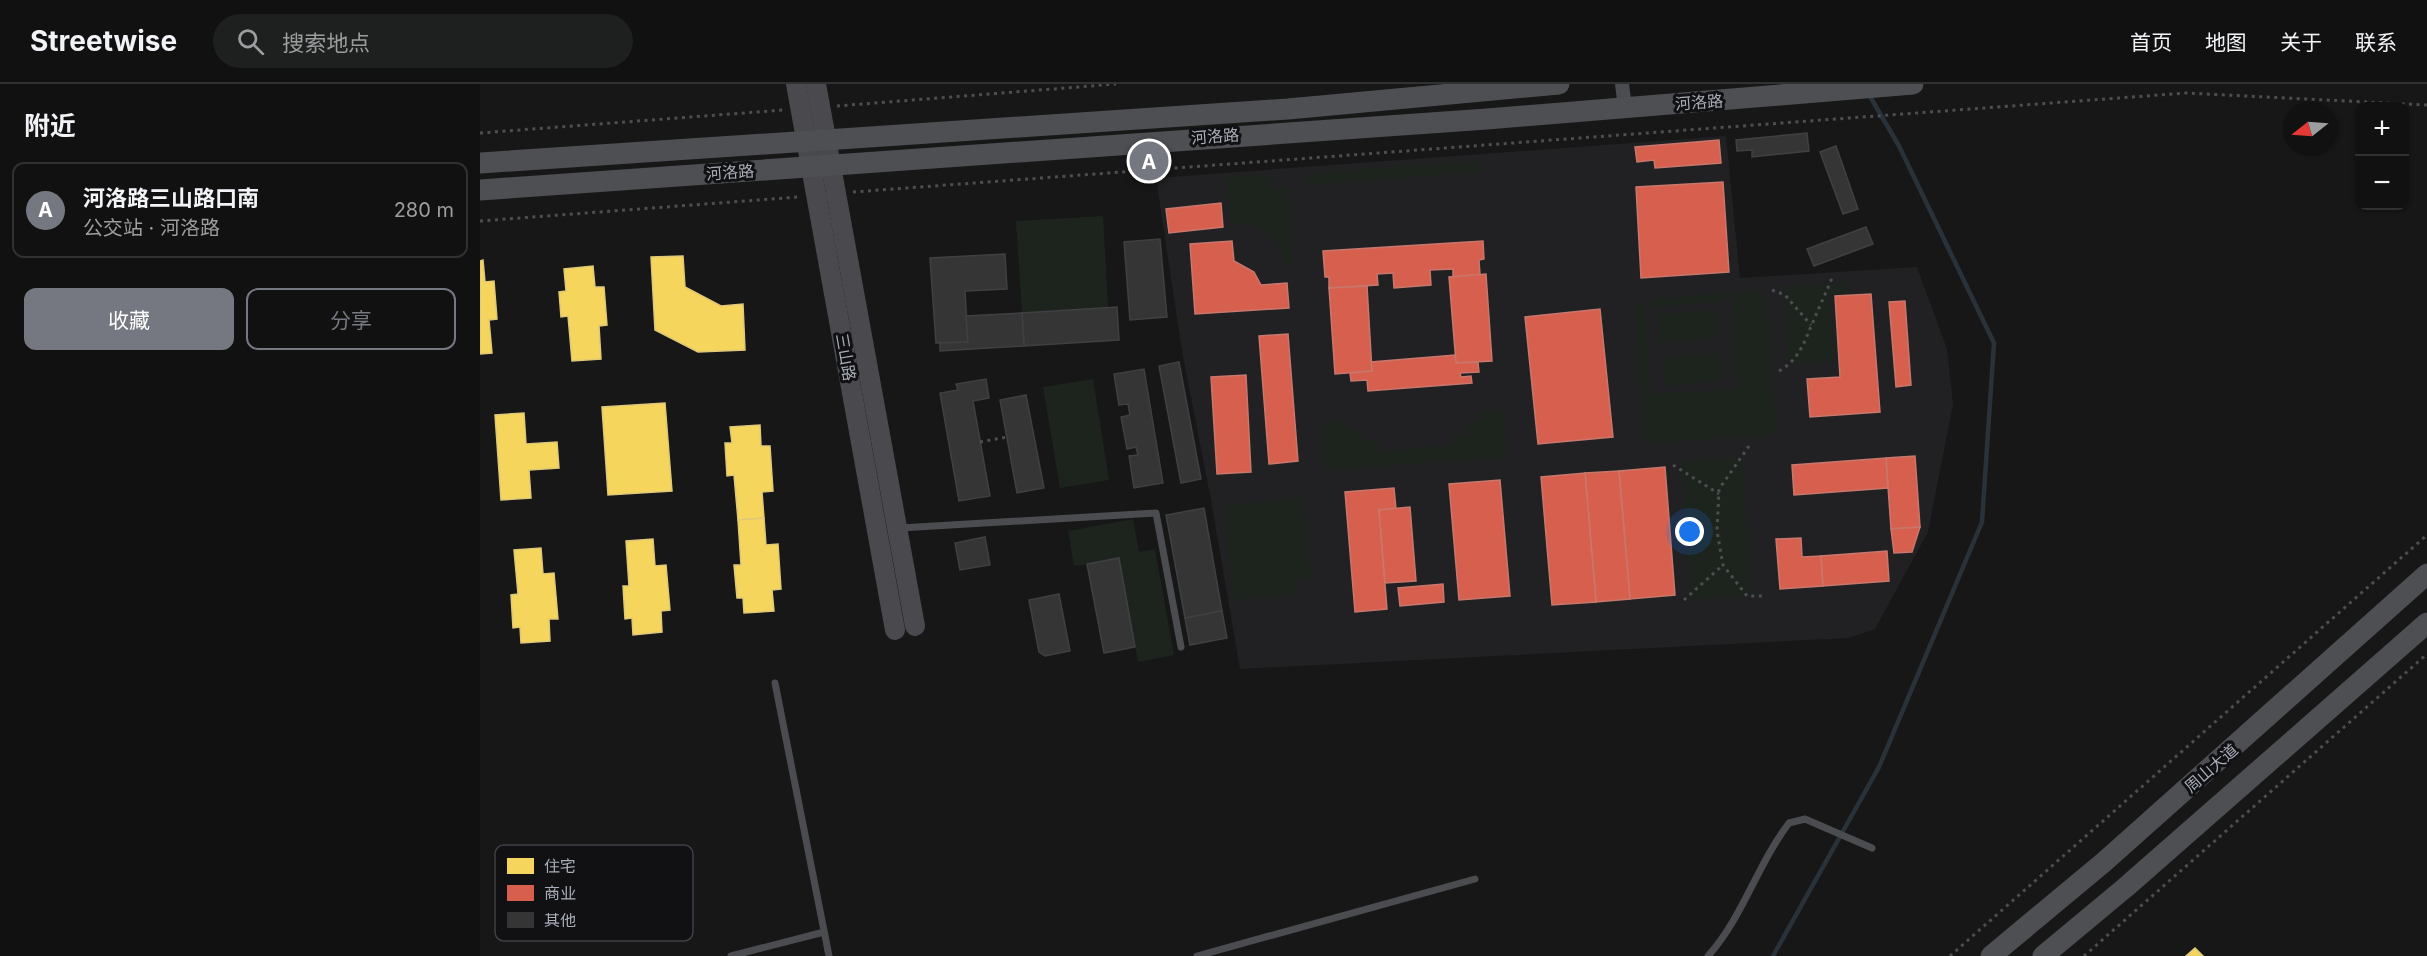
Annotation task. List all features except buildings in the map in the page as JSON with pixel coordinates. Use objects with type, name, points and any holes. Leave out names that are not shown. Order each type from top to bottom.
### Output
[{"type":"main road","name":"河洛路","points":[[480,163],[1288,109],[1559,84]]},
{"type":"main road","name":"河洛路","points":[[480,190],[1625,108],[1913,84]]},
{"type":"main road","name":"周山大道","points":[[1991,956],[2122,846],[2427,574]]},
{"type":"main road","name":"周山大道","points":[[2043,956],[2126,887],[2427,623]]},
{"type":"street","name":"三山路","points":[[796,84],[816,140],[821,165],[836,194],[915,626]]},
{"type":"street","name":"三山路","points":[[816,84],[816,140]]},
{"type":"street","points":[[1622,84],[1625,108]]},
{"type":"street","name":"三山路","points":[[821,165],[816,195],[895,630]]},
{"type":"lane","points":[[877,529],[1156,513],[1181,647]]},
{"type":"lane","points":[[775,683],[829,956]]},
{"type":"lane","points":[[1708,956],[1726,936],[1771,847],[1789,823],[1805,819],[1872,848]]},
{"type":"lane","points":[[1197,956],[1475,879]]},
{"type":"lane","points":[[731,956],[824,932]]},
{"type":"path","points":[[836,194],[2187,93],[2427,105]]},
{"type":"path","points":[[480,221],[816,195]]},
{"type":"path","points":[[1779,371],[1789,365],[1807,340],[1811,325],[1832,278]]},
{"type":"path","points":[[1772,290],[1785,295],[1811,325]]},
{"type":"path","points":[[980,442],[1007,436]]},
{"type":"path","points":[[1749,446],[1719,489],[1717,531],[1723,565],[1747,596],[1763,596]]},
{"type":"path","points":[[1673,465],[1719,494]]},
{"type":"path","points":[[1951,956],[2427,535]]},
{"type":"path","points":[[1684,600],[1723,565]]},
{"type":"path","points":[[2084,956],[2427,654]]},
{"type":"shaded area","points":[[1726,136],[1740,278],[1917,267],[1947,349],[1953,404],[1928,532],[1875,629],[1848,638],[1240,669],[1182,351],[1156,178]]},
{"type":"shaded area","points":[[1479,161],[1480,172],[1308,185],[1307,173]]},
{"type":"shaded area","points":[[1271,174],[1273,188],[1287,187],[1294,264],[1283,265],[1278,246],[1267,233],[1251,225],[1231,224],[1227,177]]},
{"type":"shaded area","points":[[1103,216],[1108,307],[1022,313],[1016,221]]},
{"type":"shaded area","points":[[1846,283],[1846,294],[1831,295],[1834,361],[1789,365],[1784,286]]},
{"type":"shaded area","points":[[1760,291],[1766,296],[1776,427],[1769,435],[1651,443],[1644,439],[1635,309],[1645,299],[1651,394],[1737,389],[1731,293]]},
{"type":"shaded area","points":[[1724,293],[1724,301],[1653,307],[1652,299]]},
{"type":"shaded area","points":[[1717,310],[1719,338],[1661,343],[1659,314]]},
{"type":"shaded area","points":[[1721,353],[1723,381],[1665,386],[1663,357]]},
{"type":"shaded area","points":[[1093,379],[1109,480],[1060,488],[1043,387]]},
{"type":"shaded area","points":[[1504,410],[1507,457],[1325,470],[1321,423],[1348,421],[1349,430],[1362,430],[1363,441],[1378,440],[1379,451],[1453,445],[1453,435],[1467,434],[1466,422],[1481,421],[1480,411]]},
{"type":"shaded area","points":[[1742,457],[1752,595],[1691,600],[1681,461]]},
{"type":"shaded area","points":[[1302,498],[1311,578],[1294,580],[1296,594],[1234,600],[1223,506]]},
{"type":"shaded area","points":[[1133,519],[1139,552],[1155,549],[1174,655],[1138,662],[1119,559],[1074,566],[1068,531]]},
{"type":"waterway","points":[[1773,956],[1879,767],[1982,522],[1994,343],[1899,146],[1868,93]]},
{"type":"place","name":"河洛路三山路口南","points":[[1149,161]]}]
